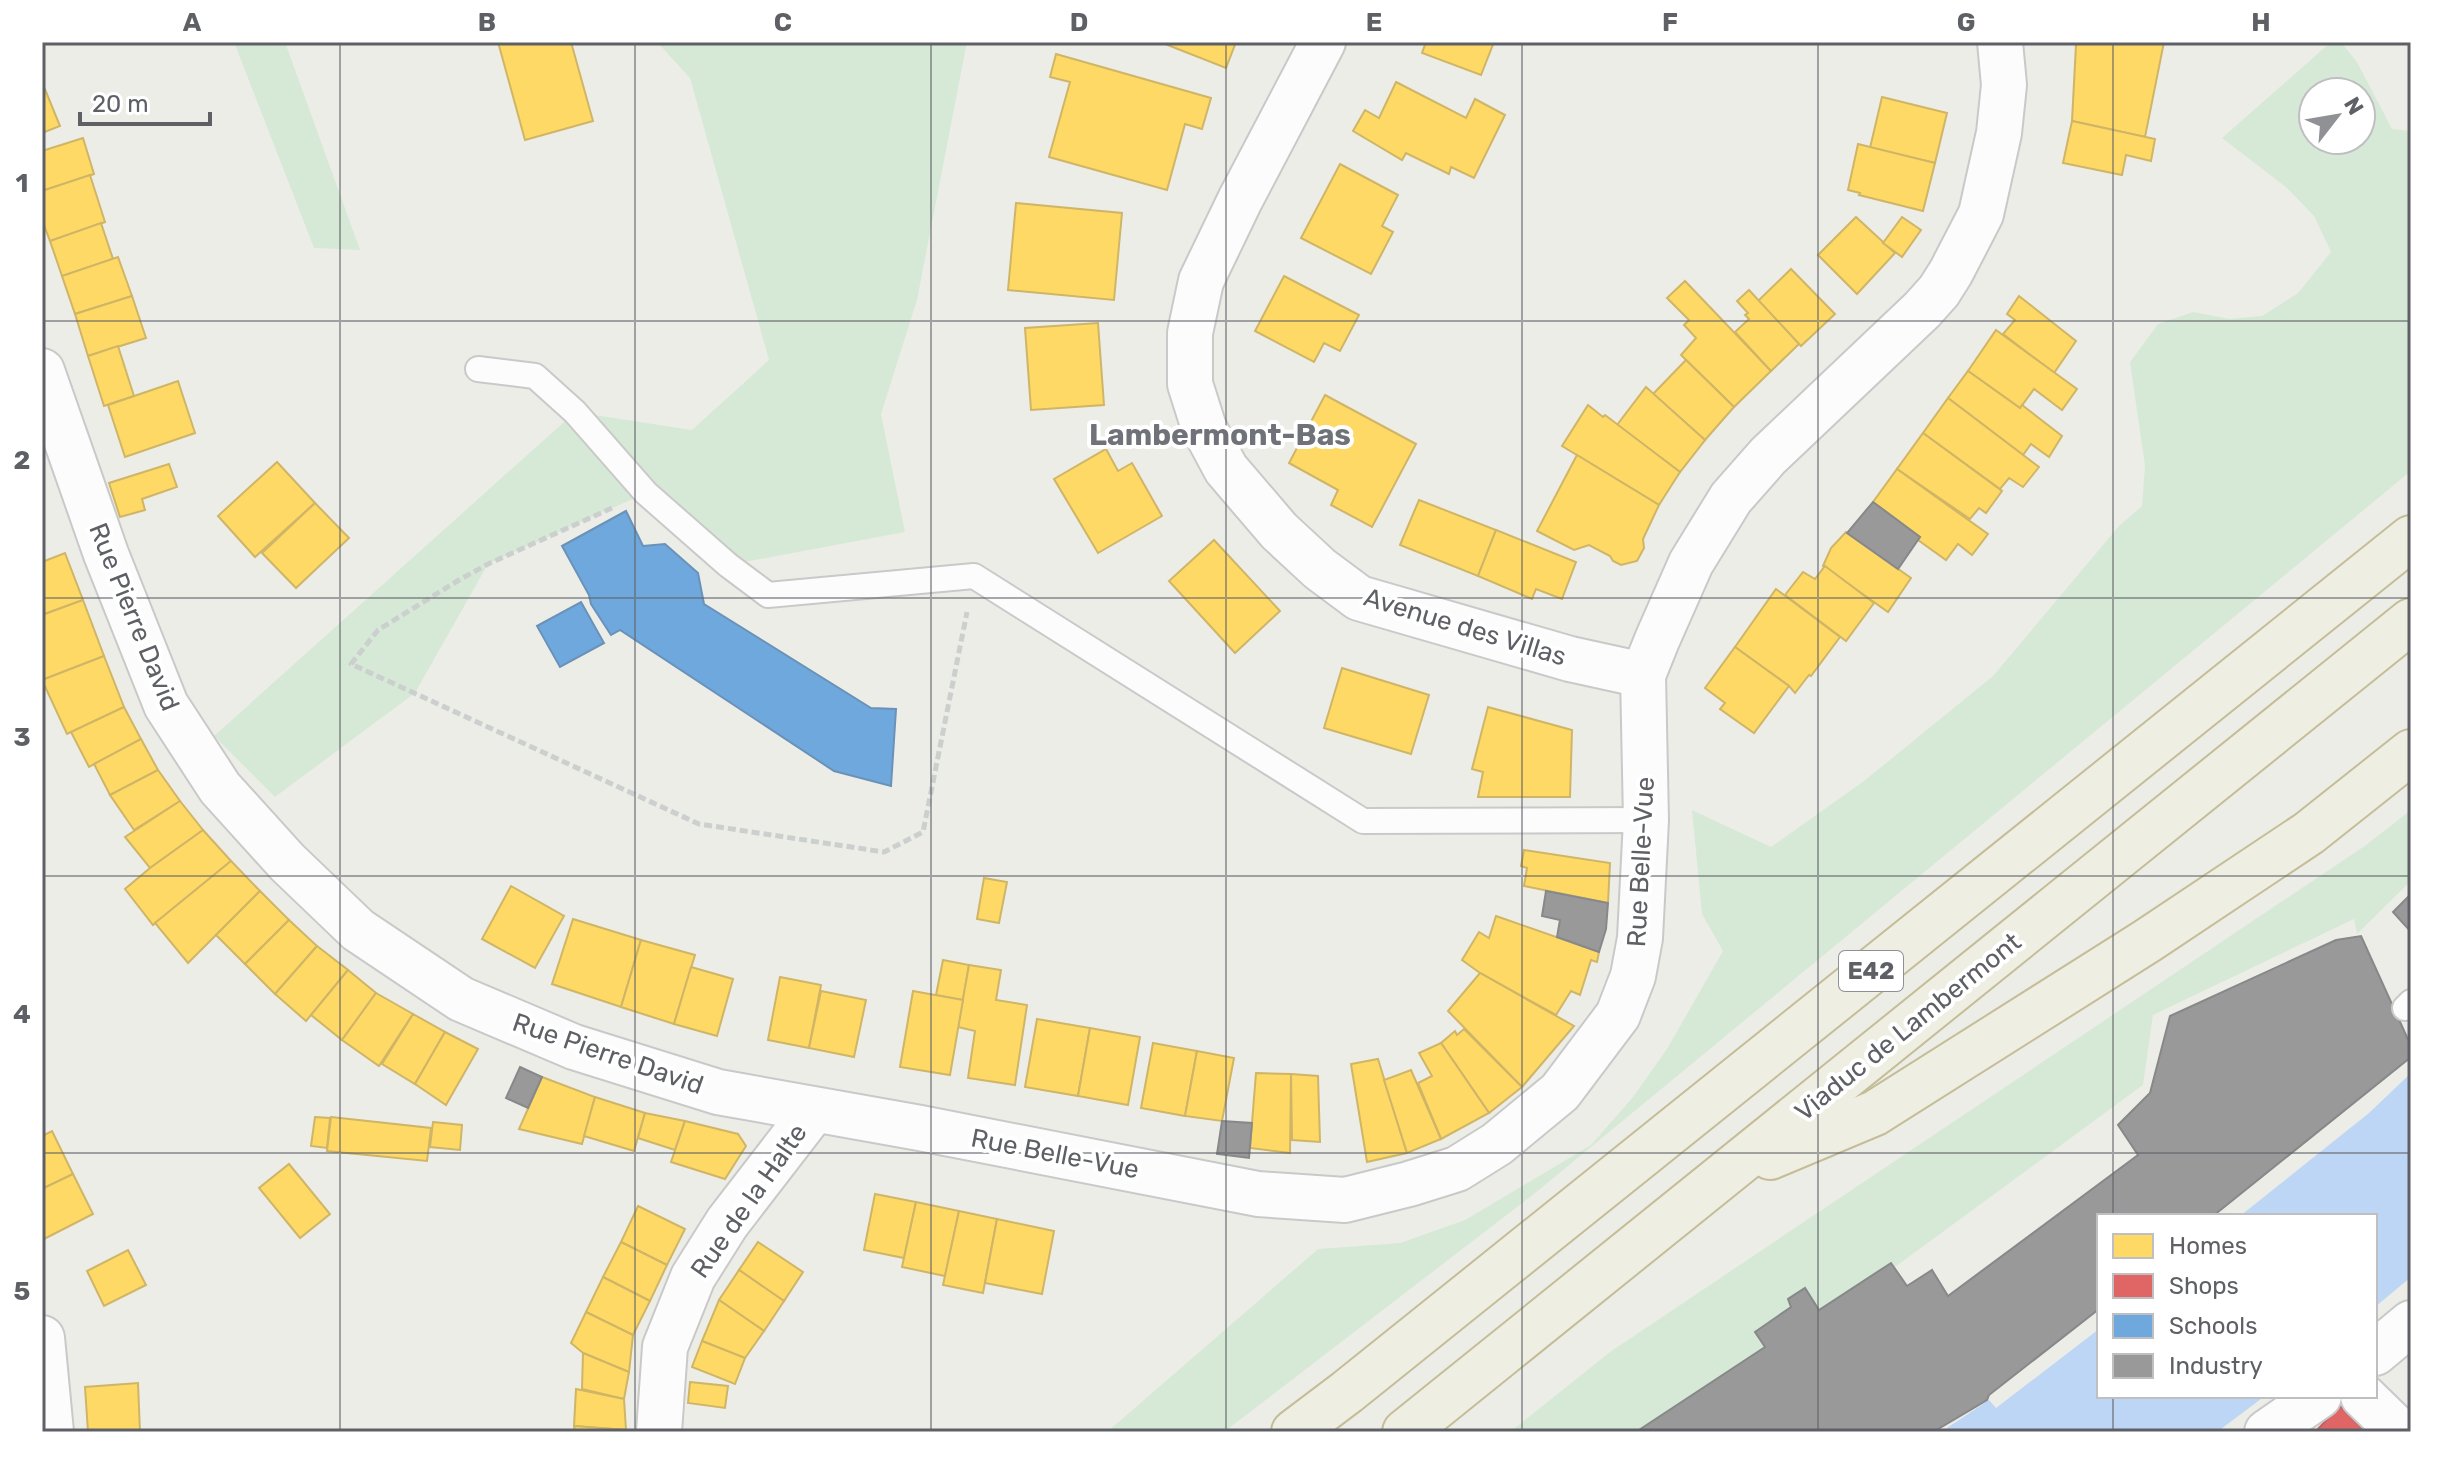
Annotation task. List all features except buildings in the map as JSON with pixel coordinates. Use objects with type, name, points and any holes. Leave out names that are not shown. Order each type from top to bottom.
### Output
[{"type":"highway","name":"E42","points":[[1294,1432],[2411,538]]},
{"type":"highway","name":"Viaduc de Lambermont","points":[[1405,1432],[2411,621]]},
{"type":"highway","points":[[1724,1176],[1875,1113],[2147,941],[2309,833],[2411,752]]},
{"type":"street","name":"Avenue des Villas","points":[[1323,42],[1201,281],[1190,333],[1190,384],[1204,428],[1226,469],[1279,531],[1320,569],[1359,598],[1570,659],[1643,675]]},
{"type":"street","name":"Rue Belle-Vue","points":[[814,1110],[1258,1194],[1345,1200],[1457,1169],[1497,1144],[1560,1092],[1618,1015],[1633,976],[1640,938],[1646,820],[1643,675],[1691,563],[1731,498],[1780,445],[1922,310],[1951,272],[1981,214],[1999,133],[2004,85],[2000,42]]},
{"type":"street","name":"Rue Pierre David","points":[[42,371],[106,554],[166,705],[220,788],[287,862],[358,930],[461,999],[574,1047],[718,1092],[814,1110]]},
{"type":"street","name":"Rue de la Halte","points":[[659,1432],[665,1347],[693,1277],[727,1223],[814,1110]]},
{"type":"street","points":[[2377,1351],[2411,1323]]},
{"type":"street","points":[[42,1338],[51,1432]]},
{"type":"street","points":[[2267,1432],[2316,1398]]},
{"type":"street","points":[[2365,1398],[2400,1432]]},
{"type":"lane","points":[[478,369],[535,376],[575,412],[646,493],[728,565],[768,595],[974,576],[1363,821],[1646,820]]},
{"type":"path","points":[[646,493],[459,580],[378,630],[351,664],[699,824],[884,852],[923,832],[974,576]]},
{"type":"green space","points":[[234,42],[285,42],[360,250],[314,248]]},
{"type":"green space","points":[[657,42],[967,42],[917,300],[881,414],[905,532],[728,565],[646,493],[488,564],[415,693],[275,797],[214,736],[575,412],[692,430],[769,360],[690,78]]},
{"type":"green space","points":[[2331,42],[2341,42],[2364,76],[2297,76],[2297,156],[2377,156],[2377,100],[2392,129],[2411,131],[2411,471],[1534,1194],[1224,1432],[1107,1432],[1318,1249],[1400,1243],[1465,1220],[1591,1145],[1633,1097],[1667,1049],[1723,951],[1702,914],[1692,810],[1771,847],[1864,781],[1993,676],[2119,526],[2142,506],[2145,466],[2130,362],[2158,324],[2193,312],[2230,319],[2262,316],[2298,293],[2331,252],[2314,216],[2287,188],[2222,138]]},
{"type":"green space","points":[[2411,810],[2411,881],[2357,934],[2354,919],[2153,1015],[2143,1085],[1895,1267],[1642,1432],[1510,1432],[1610,1352],[2366,845]]},
{"type":"water","points":[[2411,1073],[2411,1277],[2377,1305],[2377,1214],[2243,1214],[2369,1113]]},
{"type":"water","points":[[2097,1331],[2097,1398],[2262,1398],[2217,1432],[1941,1432],[1989,1400],[1996,1408]]},
{"type":"district","name":"Lambermont-Bas","points":[[1220,435]]}]
